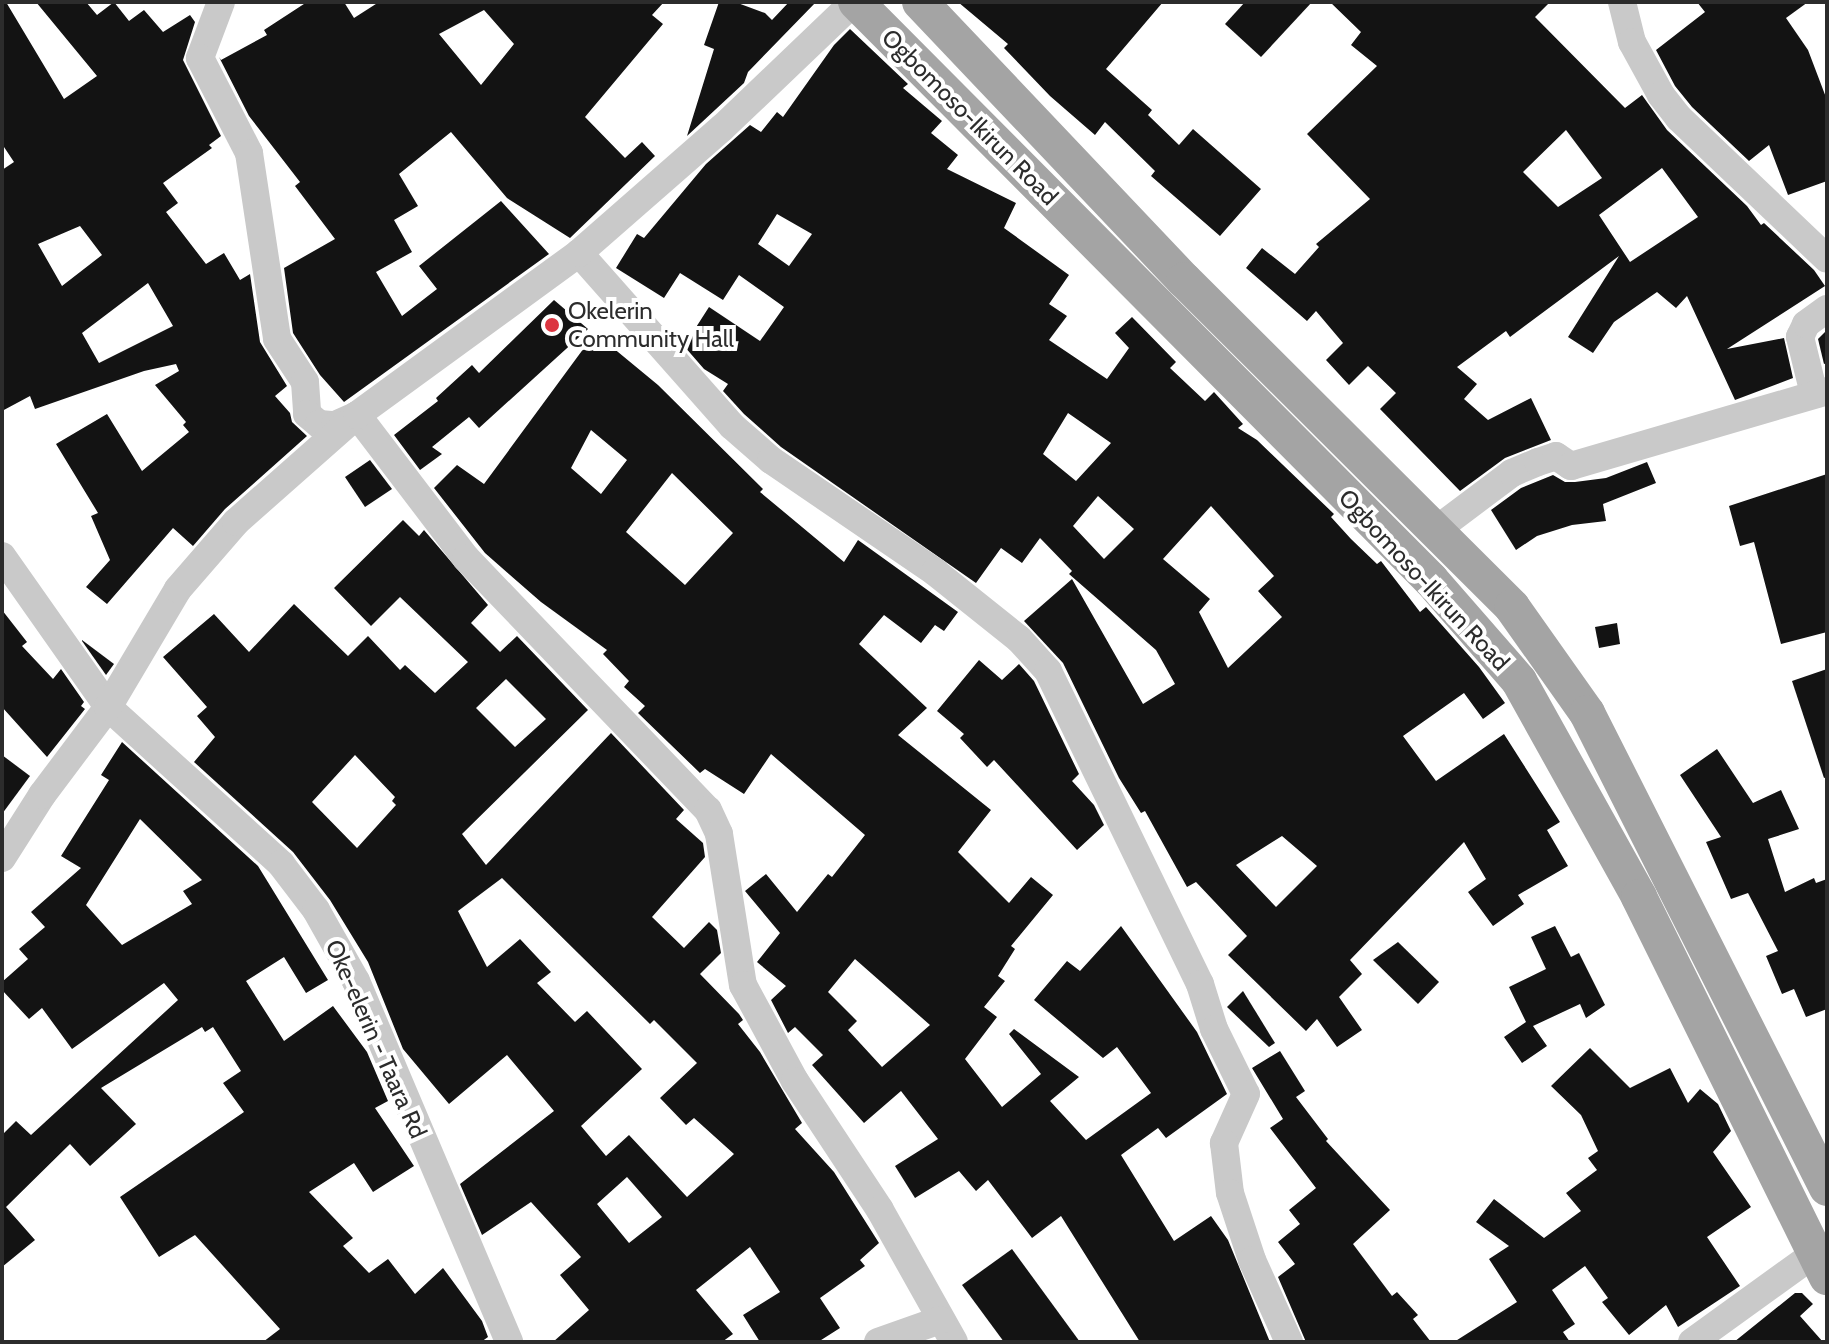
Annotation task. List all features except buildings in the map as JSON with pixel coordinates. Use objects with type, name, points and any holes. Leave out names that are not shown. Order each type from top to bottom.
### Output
[{"type":"main road","name":"Ogbomoso-Ikirun Road","points":[[855,2],[1431,580],[1519,681],[1639,897],[1823,1260]]},
{"type":"main road","name":"Ogbomoso-Ikirun Road","points":[[920,2],[1184,280],[1512,607],[1587,713],[1827,1188]]},
{"type":"street","points":[[221,2],[200,58],[249,153],[277,339],[305,382],[307,414],[319,424],[335,425],[357,415]]},
{"type":"street","points":[[2,858],[42,795],[108,707],[178,589],[207,553],[357,415],[579,253],[722,128],[855,2]]},
{"type":"street","points":[[1622,2],[1632,42],[1661,95],[1679,118],[1827,259]]},
{"type":"street","points":[[579,253],[732,426],[771,460],[935,572],[1019,639],[1048,671],[1200,984],[1214,1029],[1246,1094],[1224,1143],[1230,1193],[1252,1260],[1289,1342]]},
{"type":"street","points":[[1436,530],[1512,473],[1538,462],[1556,456],[1571,466],[1820,393],[1800,337],[1806,324],[1827,309]]},
{"type":"street","points":[[357,415],[466,558],[708,810],[719,834],[743,985],[788,1070],[880,1210],[947,1331],[878,1342]]},
{"type":"street","name":"Oke-elerin - Taara Rd","points":[[2,556],[108,707],[281,864],[316,910],[356,981],[509,1342]]},
{"type":"street","points":[[1692,1342],[1823,1260]]},
{"type":"place","name":"Okelerin Community Hall","points":[[552,325]]}]
